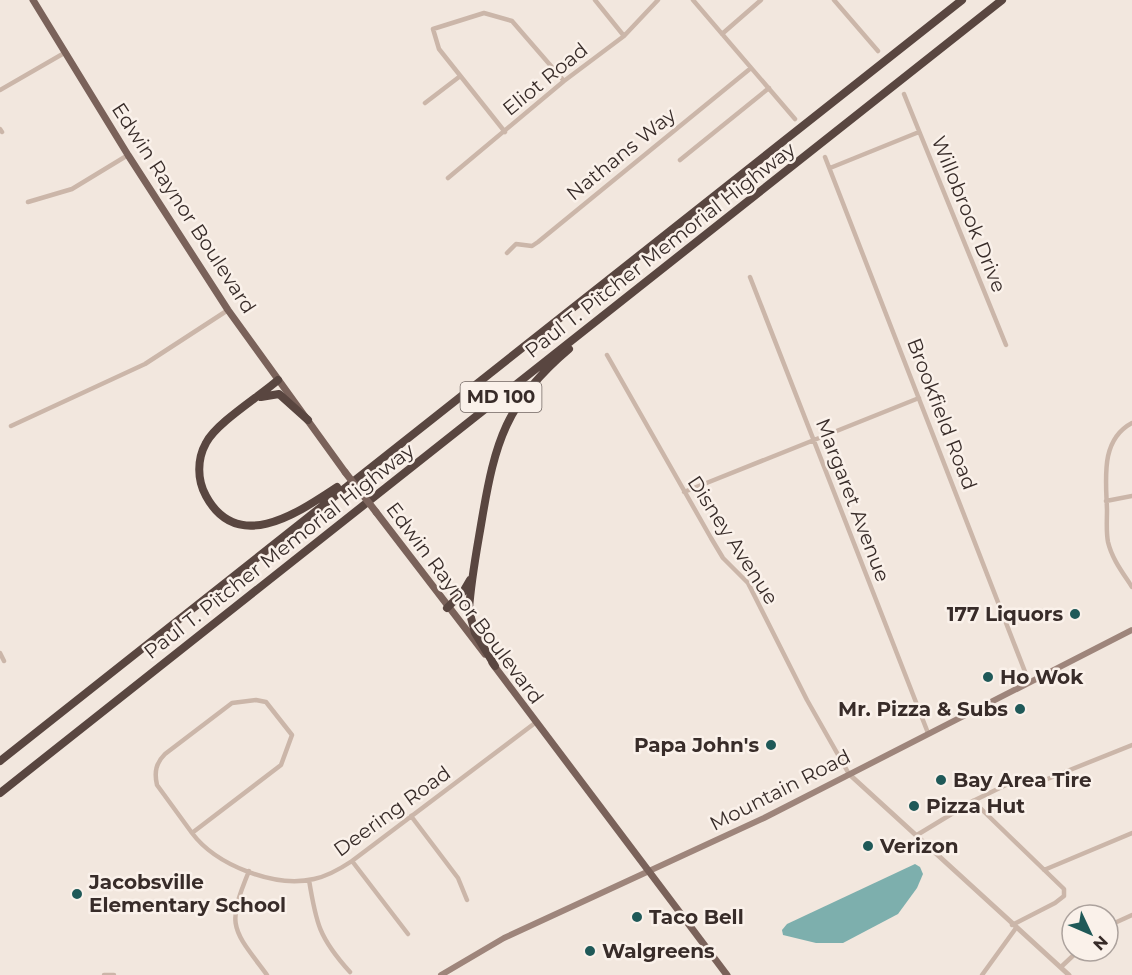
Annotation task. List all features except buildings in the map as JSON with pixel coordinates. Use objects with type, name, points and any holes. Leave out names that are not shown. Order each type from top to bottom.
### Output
[{"type":"highway","name":"Paul T. Pitcher Memorial Highway","points":[[0,761],[962,0]]},
{"type":"highway","name":"Paul T. Pitcher Memorial Highway","points":[[0,793],[1002,0]]},
{"type":"highway","points":[[495,666],[470,620],[472,576],[497,444],[522,397],[564,353],[712,229]]},
{"type":"highway","points":[[250,404],[278,380]]},
{"type":"highway","points":[[308,420],[279,394],[266,394],[218,427],[210,436],[201,454],[200,475],[205,494],[211,504],[229,520],[252,526],[283,520],[383,456]]},
{"type":"highway","points":[[447,608],[462,592],[472,576]]},
{"type":"main road","name":"Edwin Raynor Boulevard","points":[[33,0],[128,155],[228,310],[447,608],[495,666],[535,723],[727,975]]},
{"type":"main road","name":"Mountain Road","points":[[441,975],[504,938],[764,818],[1132,630]]},
{"type":"street","points":[[595,0],[624,36]]},
{"type":"street","name":"Eliot Road","points":[[448,178],[564,81],[624,36],[658,0]]},
{"type":"street","points":[[693,0],[795,119]]},
{"type":"street","points":[[722,34],[761,0]]},
{"type":"street","points":[[834,0],[878,51]]},
{"type":"street","points":[[505,132],[439,49],[433,29],[484,13],[512,21],[564,81]]},
{"type":"street","points":[[0,90],[66,52]]},
{"type":"street","name":"Nathans Way","points":[[507,253],[516,244],[532,246],[538,242],[751,68]]},
{"type":"street","points":[[425,103],[459,77]]},
{"type":"street","points":[[680,160],[768,88]]},
{"type":"street","name":"Willobrook Drive","points":[[904,94],[1006,345]]},
{"type":"street","points":[[830,168],[919,132]]},
{"type":"street","points":[[28,202],[72,189],[128,155]]},
{"type":"street","name":"Brookfield Road","points":[[825,157],[1029,682]]},
{"type":"street","name":"Margaret Avenue","points":[[750,277],[928,733]]},
{"type":"street","points":[[10,426],[145,364],[228,310]]},
{"type":"street","name":"Disney Avenue","points":[[607,355],[723,558],[748,583],[807,700],[849,774]]},
{"type":"street","points":[[684,492],[919,398]]},
{"type":"street","points":[[1132,423],[1120,430],[1111,444],[1106,470],[1108,541],[1114,557],[1132,587]]},
{"type":"street","points":[[1106,501],[1132,496]]},
{"type":"street","points":[[0,653],[4,661]]},
{"type":"street","name":"Deering Road","points":[[192,833],[281,765],[292,735],[266,702],[256,700],[232,703],[165,754],[157,764],[154,775],[157,785],[192,833],[220,856],[249,871],[278,880],[309,880],[333,873],[535,723]]},
{"type":"street","points":[[917,835],[973,801],[1012,782],[1041,782],[1132,745]]},
{"type":"street","points":[[849,774],[1069,975]]},
{"type":"street","points":[[973,801],[1064,889],[1064,896],[1055,903],[1014,927],[981,975]]},
{"type":"street","points":[[411,816],[458,878],[467,900]]},
{"type":"street","points":[[1044,870],[1132,833]]},
{"type":"street","points":[[352,861],[408,934]]},
{"type":"street","points":[[249,871],[235,909],[235,926],[239,937],[267,975]]},
{"type":"street","points":[[309,880],[317,926],[335,955],[350,972]]},
{"type":"street","points":[[1061,967],[1065,963]]},
{"type":"street","points":[[104,975],[114,975]]},
{"type":"water","points":[[915,864],[920,867],[923,874],[917,888],[898,914],[843,943],[816,943],[783,935],[782,930],[787,924]]},
{"type":"place","name":"177 Liquors","points":[[1075,614]]},
{"type":"place","name":"Ho Wok","points":[[988,677]]},
{"type":"place","name":"Mr. Pizza & Subs","points":[[1020,709]]},
{"type":"place","name":"Papa John's","points":[[771,745]]},
{"type":"place","name":"Bay Area Tire","points":[[941,780]]},
{"type":"place","name":"Pizza Hut","points":[[914,806]]},
{"type":"place","name":"Verizon","points":[[868,846]]},
{"type":"place","name":"Jacobsville Elementary School","points":[[77,894]]},
{"type":"place","name":"Taco Bell","points":[[637,917]]},
{"type":"place","name":"Walgreens","points":[[590,951]]}]
